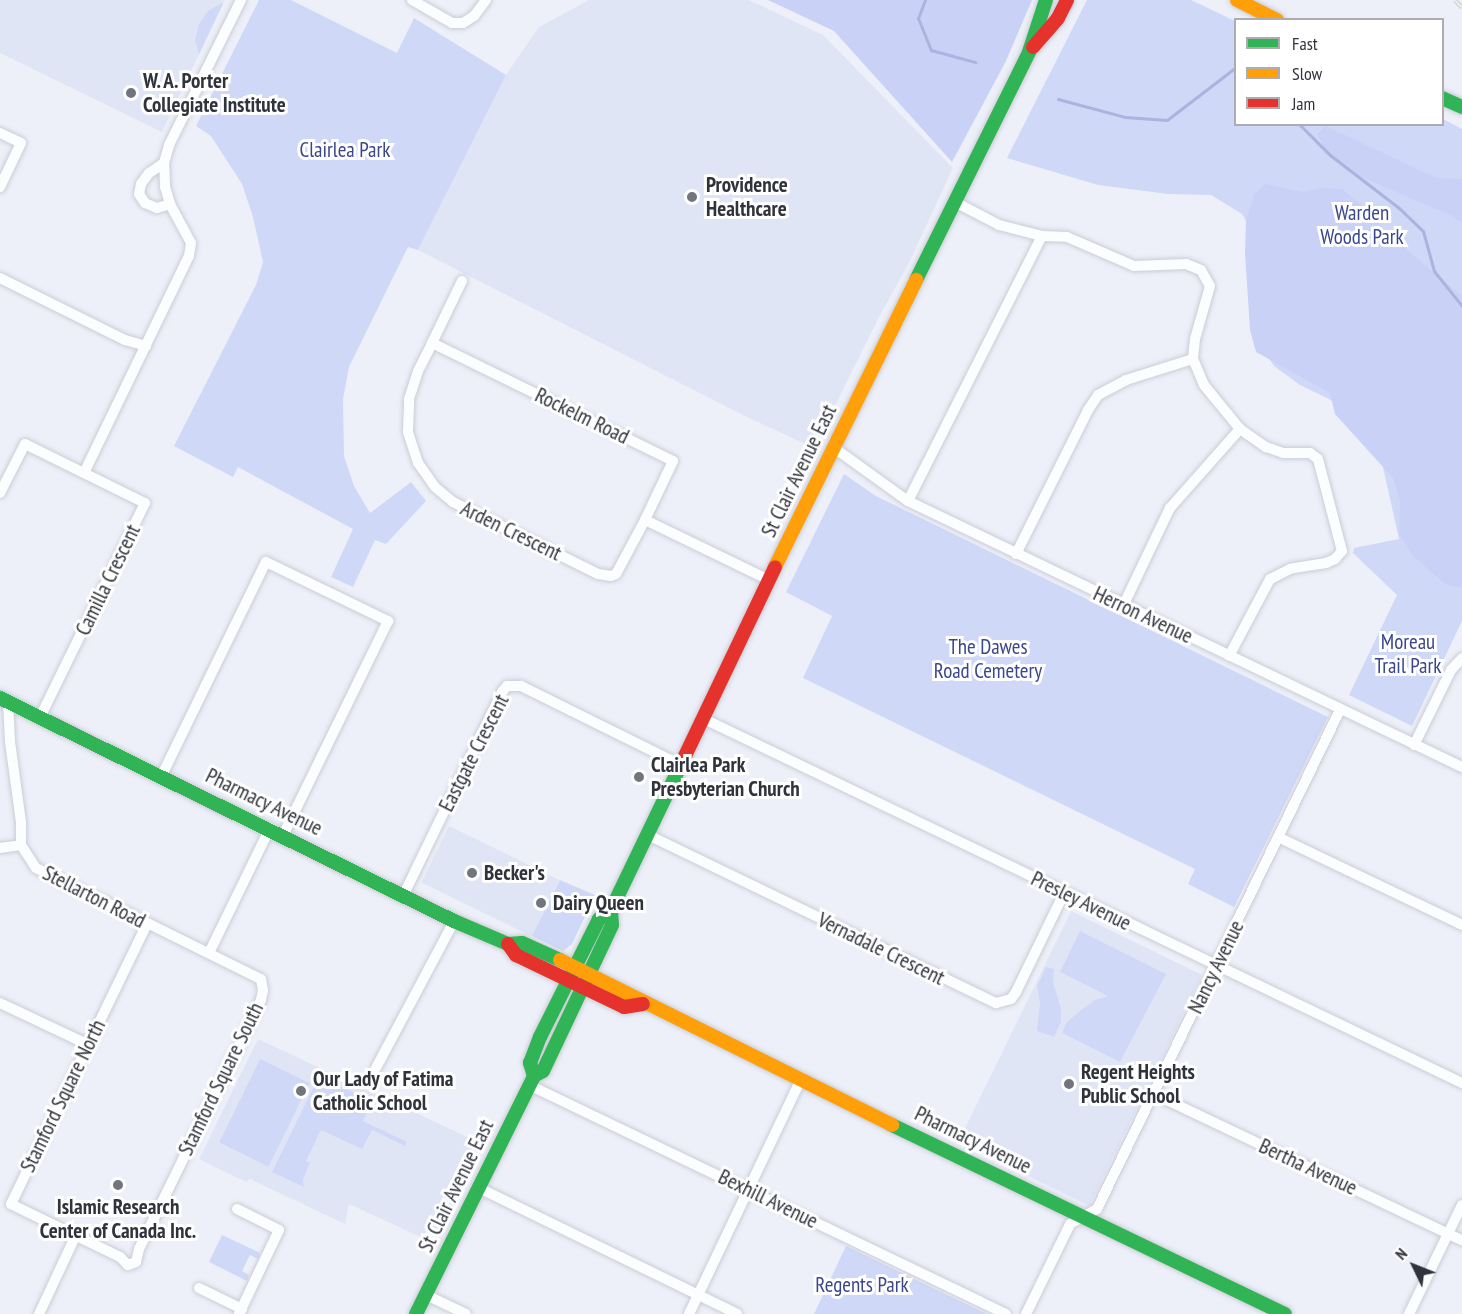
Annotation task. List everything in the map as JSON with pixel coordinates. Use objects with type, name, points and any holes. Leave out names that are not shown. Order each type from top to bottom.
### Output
[{"type":"main road","name":"St Clair Avenue East","points":[[531,1081],[531,1060],[571,975],[599,919],[611,910],[833,447],[1029,52],[1046,0]]},
{"type":"main road","name":"St Clair Avenue East","points":[[1029,52],[1058,18],[1067,0]]},
{"type":"main road","points":[[1237,0],[1273,18]]},
{"type":"main road","points":[[1444,98],[1462,107]]},
{"type":"main road","name":"Pharmacy Avenue","points":[[4,700],[162,775],[454,921],[508,944],[516,955],[571,975],[588,975],[630,993],[643,1004],[800,1081],[1285,1314]]},
{"type":"main road","name":"St Clair Avenue East","points":[[416,1314],[531,1081],[543,1071],[612,925],[611,910]]},
{"type":"main road","name":"Pharmacy Avenue","points":[[571,975],[582,988],[624,1007],[643,1004]]},
{"type":"street","points":[[0,493],[25,444],[84,473],[189,256],[191,243],[170,204],[165,186],[164,163],[169,145],[241,0]]},
{"type":"street","points":[[412,0],[452,23],[463,23],[474,16],[486,0]]},
{"type":"street","points":[[0,133],[21,143],[0,187]]},
{"type":"street","points":[[164,163],[149,173],[141,184],[140,194],[145,203],[156,208],[170,204]]},
{"type":"street","points":[[955,202],[999,225],[1042,236],[1067,237],[1116,261],[1134,266],[1186,264],[1201,270],[1210,286],[1195,339],[1193,359],[1204,384],[1240,429],[1266,447],[1283,453],[1310,453],[1318,459],[1340,534],[1342,550],[1335,559],[1326,564],[1290,569],[1270,579],[1229,656]]},
{"type":"street","points":[[908,501],[1042,236]]},
{"type":"street","points":[[0,278],[125,340],[146,346]]},
{"type":"street","name":"Arden Crescent","points":[[462,281],[410,393],[407,421],[410,442],[418,463],[443,496],[606,576],[611,576],[620,568],[645,520]]},
{"type":"street","name":"Rockelm Road","points":[[432,343],[674,461],[645,520]]},
{"type":"street","points":[[1017,555],[1088,410],[1098,395],[1126,380],[1193,359]]},
{"type":"street","points":[[1123,606],[1170,508],[1240,429]]},
{"type":"street","name":"Herron Avenue","points":[[833,447],[908,501],[1462,767]]},
{"type":"street","name":"Camilla Crescent","points":[[40,717],[146,503],[84,473]]},
{"type":"street","points":[[645,520],[769,580]]},
{"type":"street","points":[[162,775],[266,562],[388,621],[277,832],[209,953]]},
{"type":"street","points":[[1414,745],[1451,670],[1462,658]]},
{"type":"street","name":"Eastgate Crescent","points":[[404,894],[501,692],[507,686],[521,686],[680,764]]},
{"type":"street","points":[[0,848],[21,845],[21,822],[4,700]]},
{"type":"street","name":"Nancy Avenue","points":[[1026,1314],[1070,1224],[1097,1209],[1341,710]]},
{"type":"street","name":"Presley Avenue","points":[[702,718],[1462,1083]]},
{"type":"street","name":"Vernadale Crescent","points":[[646,834],[996,1003],[1011,999],[1016,992],[1064,893]]},
{"type":"street","points":[[1280,838],[1462,925]]},
{"type":"street","name":"Stellarton Road","points":[[21,845],[36,868],[209,953]]},
{"type":"street","points":[[376,1068],[454,921]]},
{"type":"street","name":"Stamford Square North","points":[[76,1235],[11,1204],[147,924]]},
{"type":"street","name":"Stamford Square South","points":[[76,1235],[120,1257],[126,1264],[136,1262],[139,1249],[261,1000],[263,990],[261,979],[209,953]]},
{"type":"street","points":[[0,1003],[88,1045]]},
{"type":"street","name":"Bexhill Avenue","points":[[531,1081],[1006,1314]]},
{"type":"street","points":[[689,1314],[800,1081]]},
{"type":"street","name":"Bertha Avenue","points":[[1154,1094],[1462,1240]]},
{"type":"street","points":[[479,1188],[737,1314]]},
{"type":"street","points":[[1409,1314],[1462,1205]]},
{"type":"street","points":[[199,1288],[241,1311],[279,1230],[237,1209]]},
{"type":"street","points":[[39,1314],[76,1235]]},
{"type":"street","points":[[426,1295],[466,1314]]},
{"type":"shaded area","name":"W. A. Porter Collegiate Institute","points":[[0,0],[225,0],[162,132],[0,53]]},
{"type":"shaded area","name":"Providence Healthcare","points":[[589,0],[749,0],[823,35],[953,168],[908,265],[880,315],[814,448],[747,417],[418,250],[506,75],[539,27]]},
{"type":"shaded area","points":[[449,826],[560,880],[532,937],[421,883]]},
{"type":"shaded area","name":"Regent Heights Public School","points":[[1071,911],[1202,975],[1090,1206],[958,1142]]},
{"type":"shaded area","name":"Our Lady of Fatima Catholic School","points":[[258,1039],[482,1144],[436,1244],[349,1204],[345,1224],[250,1179],[246,1182],[199,1159]]},
{"type":"green space","name":"Clairlea Park","points":[[259,0],[291,0],[397,53],[414,18],[506,75],[418,250],[408,247],[349,367],[343,399],[344,456],[354,486],[370,513],[411,482],[426,501],[386,544],[375,540],[353,587],[331,577],[353,529],[238,467],[233,477],[174,446],[256,285],[263,262],[253,217],[242,184],[211,136],[196,126]]},
{"type":"green space","points":[[768,0],[1032,0],[1006,61],[952,162],[834,31]]},
{"type":"green space","name":"Warden Woods Park","points":[[1087,0],[1191,0],[1234,21],[1234,126],[1444,126],[1444,120],[1462,129],[1462,621],[1412,726],[1349,695],[1397,595],[1353,553],[1354,548],[1399,539],[1380,454],[1362,422],[1329,399],[1300,385],[1274,366],[1264,351],[1269,261],[1242,214],[1211,195],[1168,194],[1098,185],[1007,158]]},
{"type":"green space","points":[[222,3],[199,54],[195,40],[199,24],[208,11]]},
{"type":"green space","points":[[1326,126],[1436,178],[1462,179],[1462,223],[1450,215],[1347,171],[1327,153],[1317,134]]},
{"type":"green space","points":[[1265,184],[1302,192],[1321,188],[1342,189],[1375,216],[1386,232],[1462,296],[1462,588],[1445,584],[1412,555],[1399,534],[1400,501],[1393,478],[1335,414],[1330,393],[1256,352],[1250,330],[1245,253],[1246,220],[1254,195]]},
{"type":"green space","name":"The Dawes Road Cemetery","points":[[844,474],[876,496],[1328,717],[1234,907],[1188,884],[1195,869],[803,678],[832,616],[786,592]]},
{"type":"green space","points":[[560,880],[595,895],[572,944],[563,951],[532,936]]},
{"type":"green space","points":[[1080,931],[1166,974],[1120,1062],[1062,1033],[1066,1023],[1081,1010],[1095,1000],[1108,996],[1060,972]]},
{"type":"green space","points":[[1046,967],[1054,969],[1053,982],[1061,1009],[1061,1022],[1054,1037],[1037,1031],[1040,1003],[1037,986]]},
{"type":"green space","points":[[260,1059],[309,1083],[269,1167],[219,1143]]},
{"type":"green space","points":[[319,1076],[372,1101],[363,1121],[407,1142],[405,1146],[372,1130],[362,1149],[321,1130],[306,1161],[310,1163],[303,1179],[304,1187],[272,1172]]},
{"type":"green space","points":[[222,1235],[260,1253],[258,1259],[250,1255],[242,1271],[249,1275],[247,1281],[209,1262]]},
{"type":"green space","name":"Regents Park","points":[[846,1246],[987,1314],[814,1314]]},
{"type":"waterway","points":[[925,0],[918,18],[931,50],[975,62]]},
{"type":"waterway","points":[[1058,99],[1125,117],[1167,120],[1234,69]]},
{"type":"waterway","points":[[1301,126],[1330,155],[1399,208],[1423,231],[1434,271],[1462,306]]},
{"type":"railway","points":[[1455,0],[1462,7]]},
{"type":"traffic: fast","points":[[916,280],[1029,52],[1046,0]]},
{"type":"traffic: fast","points":[[1444,99],[1462,107]]},
{"type":"traffic: fast","points":[[0,698],[454,921],[508,944],[522,943],[560,960]]},
{"type":"traffic: fast","points":[[534,1076],[530,1063],[540,1037],[599,919],[611,910],[685,756]]},
{"type":"traffic: fast","points":[[416,1314],[534,1076],[543,1071],[612,925],[611,910]]},
{"type":"traffic: fast","points":[[892,1125],[1285,1314]]},
{"type":"traffic: slow","points":[[1237,0],[1273,18]]},
{"type":"traffic: slow","points":[[775,567],[916,280]]},
{"type":"traffic: slow","points":[[560,960],[892,1125]]},
{"type":"traffic: jam","points":[[1033,47],[1058,18],[1067,0]]},
{"type":"traffic: jam","points":[[685,756],[775,567]]},
{"type":"traffic: jam","points":[[508,944],[516,955],[624,1007],[643,1004]]},
{"type":"place","name":"W. A. Porter Collegiate Institute","points":[[131,93]]},
{"type":"place","name":"Providence Healthcare","points":[[692,197]]},
{"type":"place","name":"Clairlea Park Presbyterian Church","points":[[639,777]]},
{"type":"place","name":"Becker's","points":[[472,873]]},
{"type":"place","name":"Dairy Queen","points":[[541,903]]},
{"type":"place","name":"Regent Heights Public School","points":[[1069,1084]]},
{"type":"place","name":"Our Lady of Fatima Catholic School","points":[[301,1091]]},
{"type":"place","name":"Islamic Research Center of Canada Inc.","points":[[118,1185]]},
{"type":"park label","name":"Moreau Trail Park","points":[[1408,654]]}]
